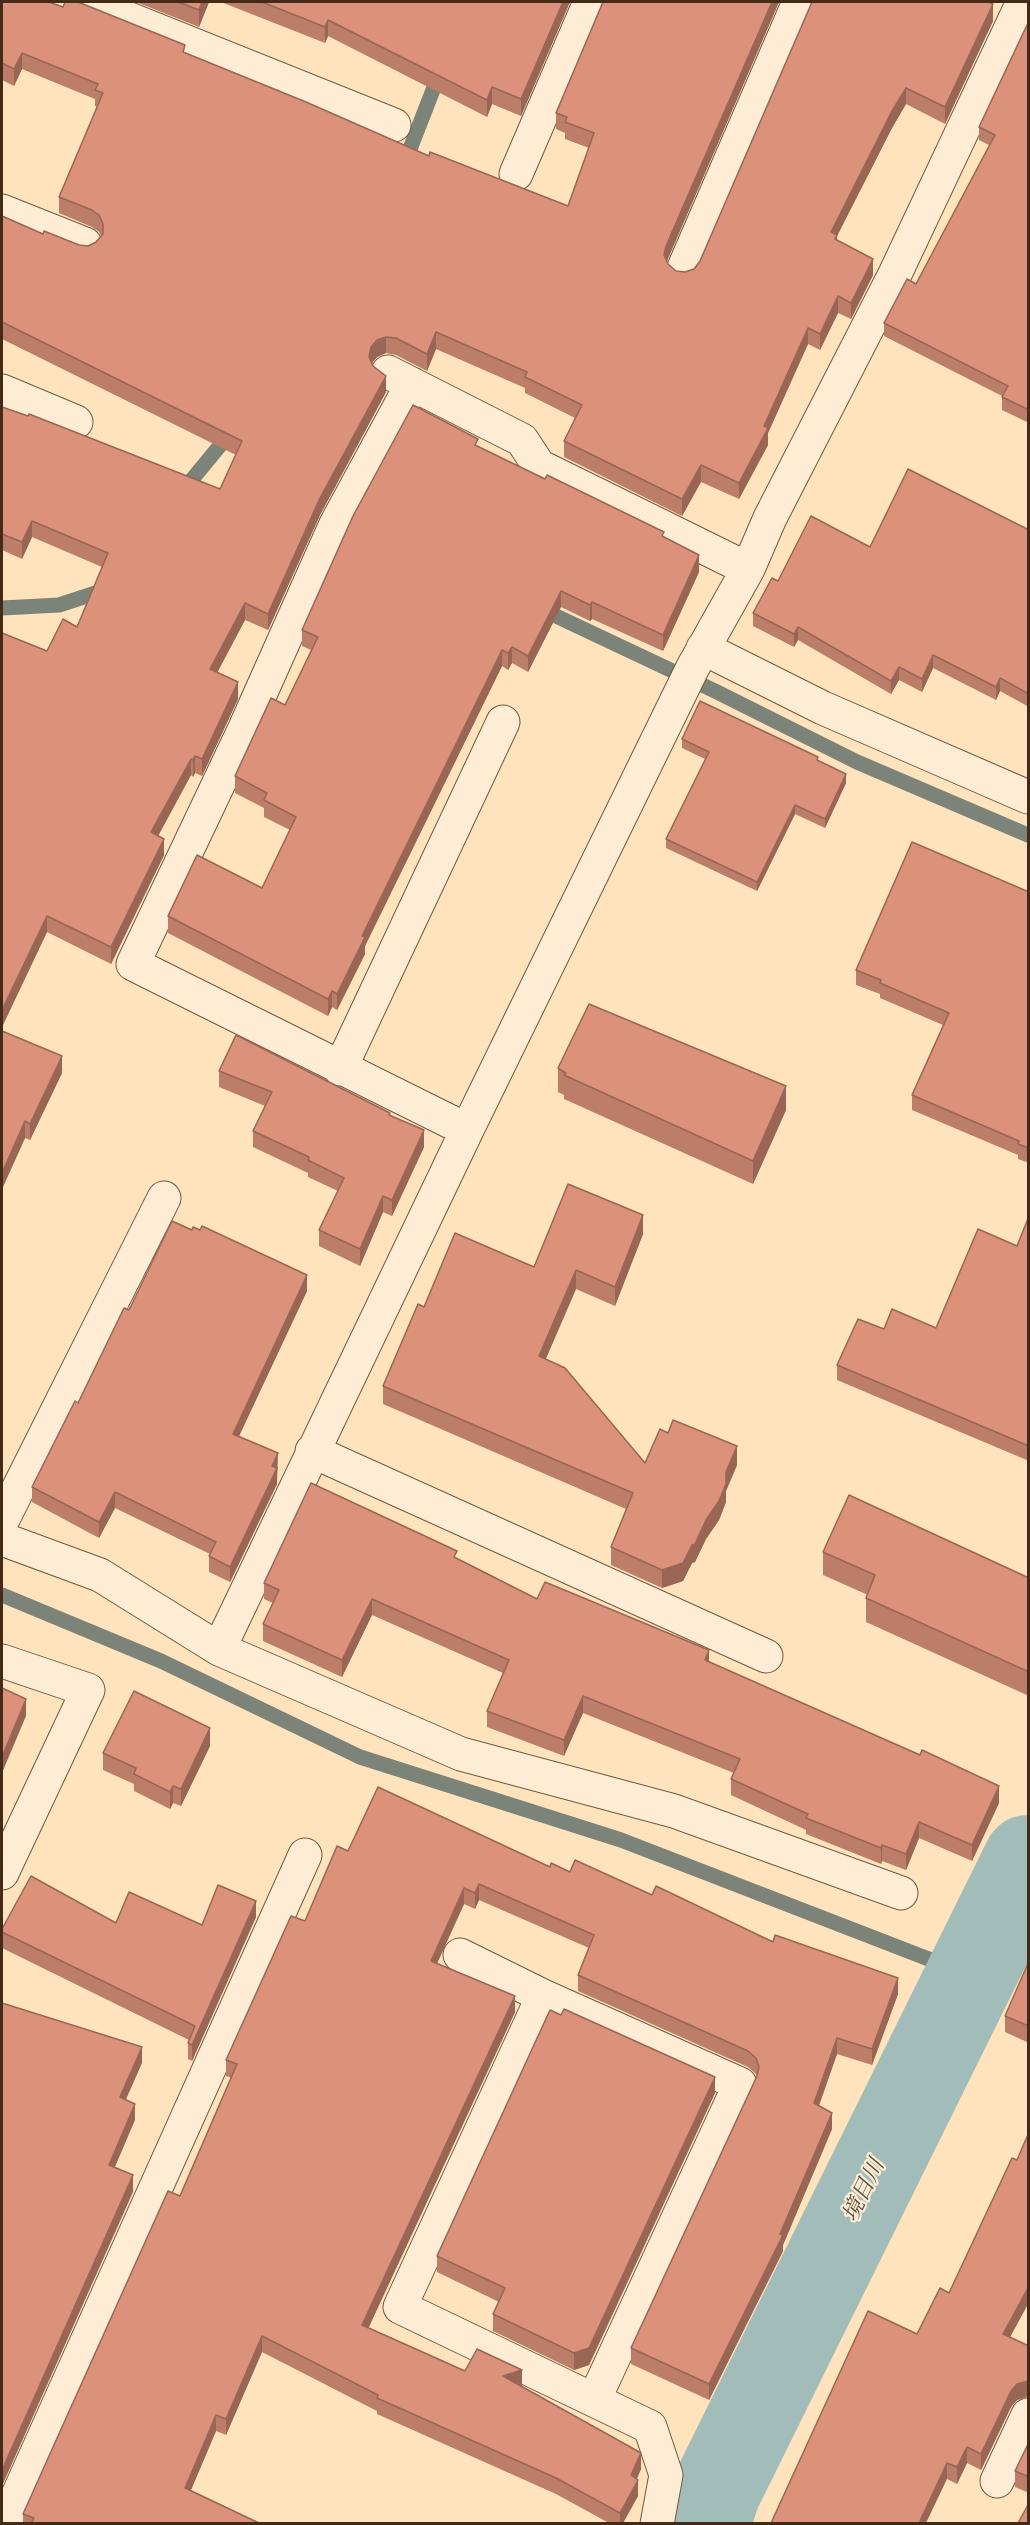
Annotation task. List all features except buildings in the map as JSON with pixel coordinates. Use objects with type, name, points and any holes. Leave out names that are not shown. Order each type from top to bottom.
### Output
[{"type":"street","points":[[87,2],[394,125]]},
{"type":"street","points":[[516,174],[590,2]]},
{"type":"street","points":[[683,270],[799,2]]},
{"type":"street","points":[[219,1649],[312,1450],[692,669],[748,569],[770,518],[895,273],[1023,2]]},
{"type":"street","points":[[2,211],[85,244]]},
{"type":"street","points":[[468,1130],[340,1069],[133,964],[245,728],[400,378],[522,440],[539,466],[748,569]]},
{"type":"street","points":[[2,391],[76,422]]},
{"type":"street","points":[[692,669],[822,708],[1029,797]]},
{"type":"street","points":[[340,1069],[502,722]]},
{"type":"street","points":[[2,1521],[164,1198]]},
{"type":"street","points":[[312,1450],[766,1656]]},
{"type":"street","points":[[2,1539],[100,1575],[219,1649],[461,1754],[674,1811],[901,1893]]},
{"type":"street","points":[[2,1661],[88,1690],[2,1873]]},
{"type":"street","points":[[5,2523],[305,1855]]},
{"type":"street","points":[[460,1955],[543,1996],[740,2084],[594,2400]]},
{"type":"street","points":[[543,1996],[400,2307],[650,2427],[666,2475],[657,2523]]},
{"type":"street","points":[[997,2481],[1029,2415]]},
{"type":"waterway","points":[[403,167],[440,72]]},
{"type":"waterway","points":[[180,494],[232,431]]},
{"type":"waterway","points":[[2,608],[59,605],[105,590],[108,586]]},
{"type":"waterway","points":[[539,608],[715,691],[857,762],[1028,835]]},
{"type":"waterway","points":[[2,1595],[161,1661],[360,1757],[621,1840],[970,1975]]},
{"type":"waterway","name":"境目川","points":[[705,2524],[716,2491],[1028,1860]]}]
